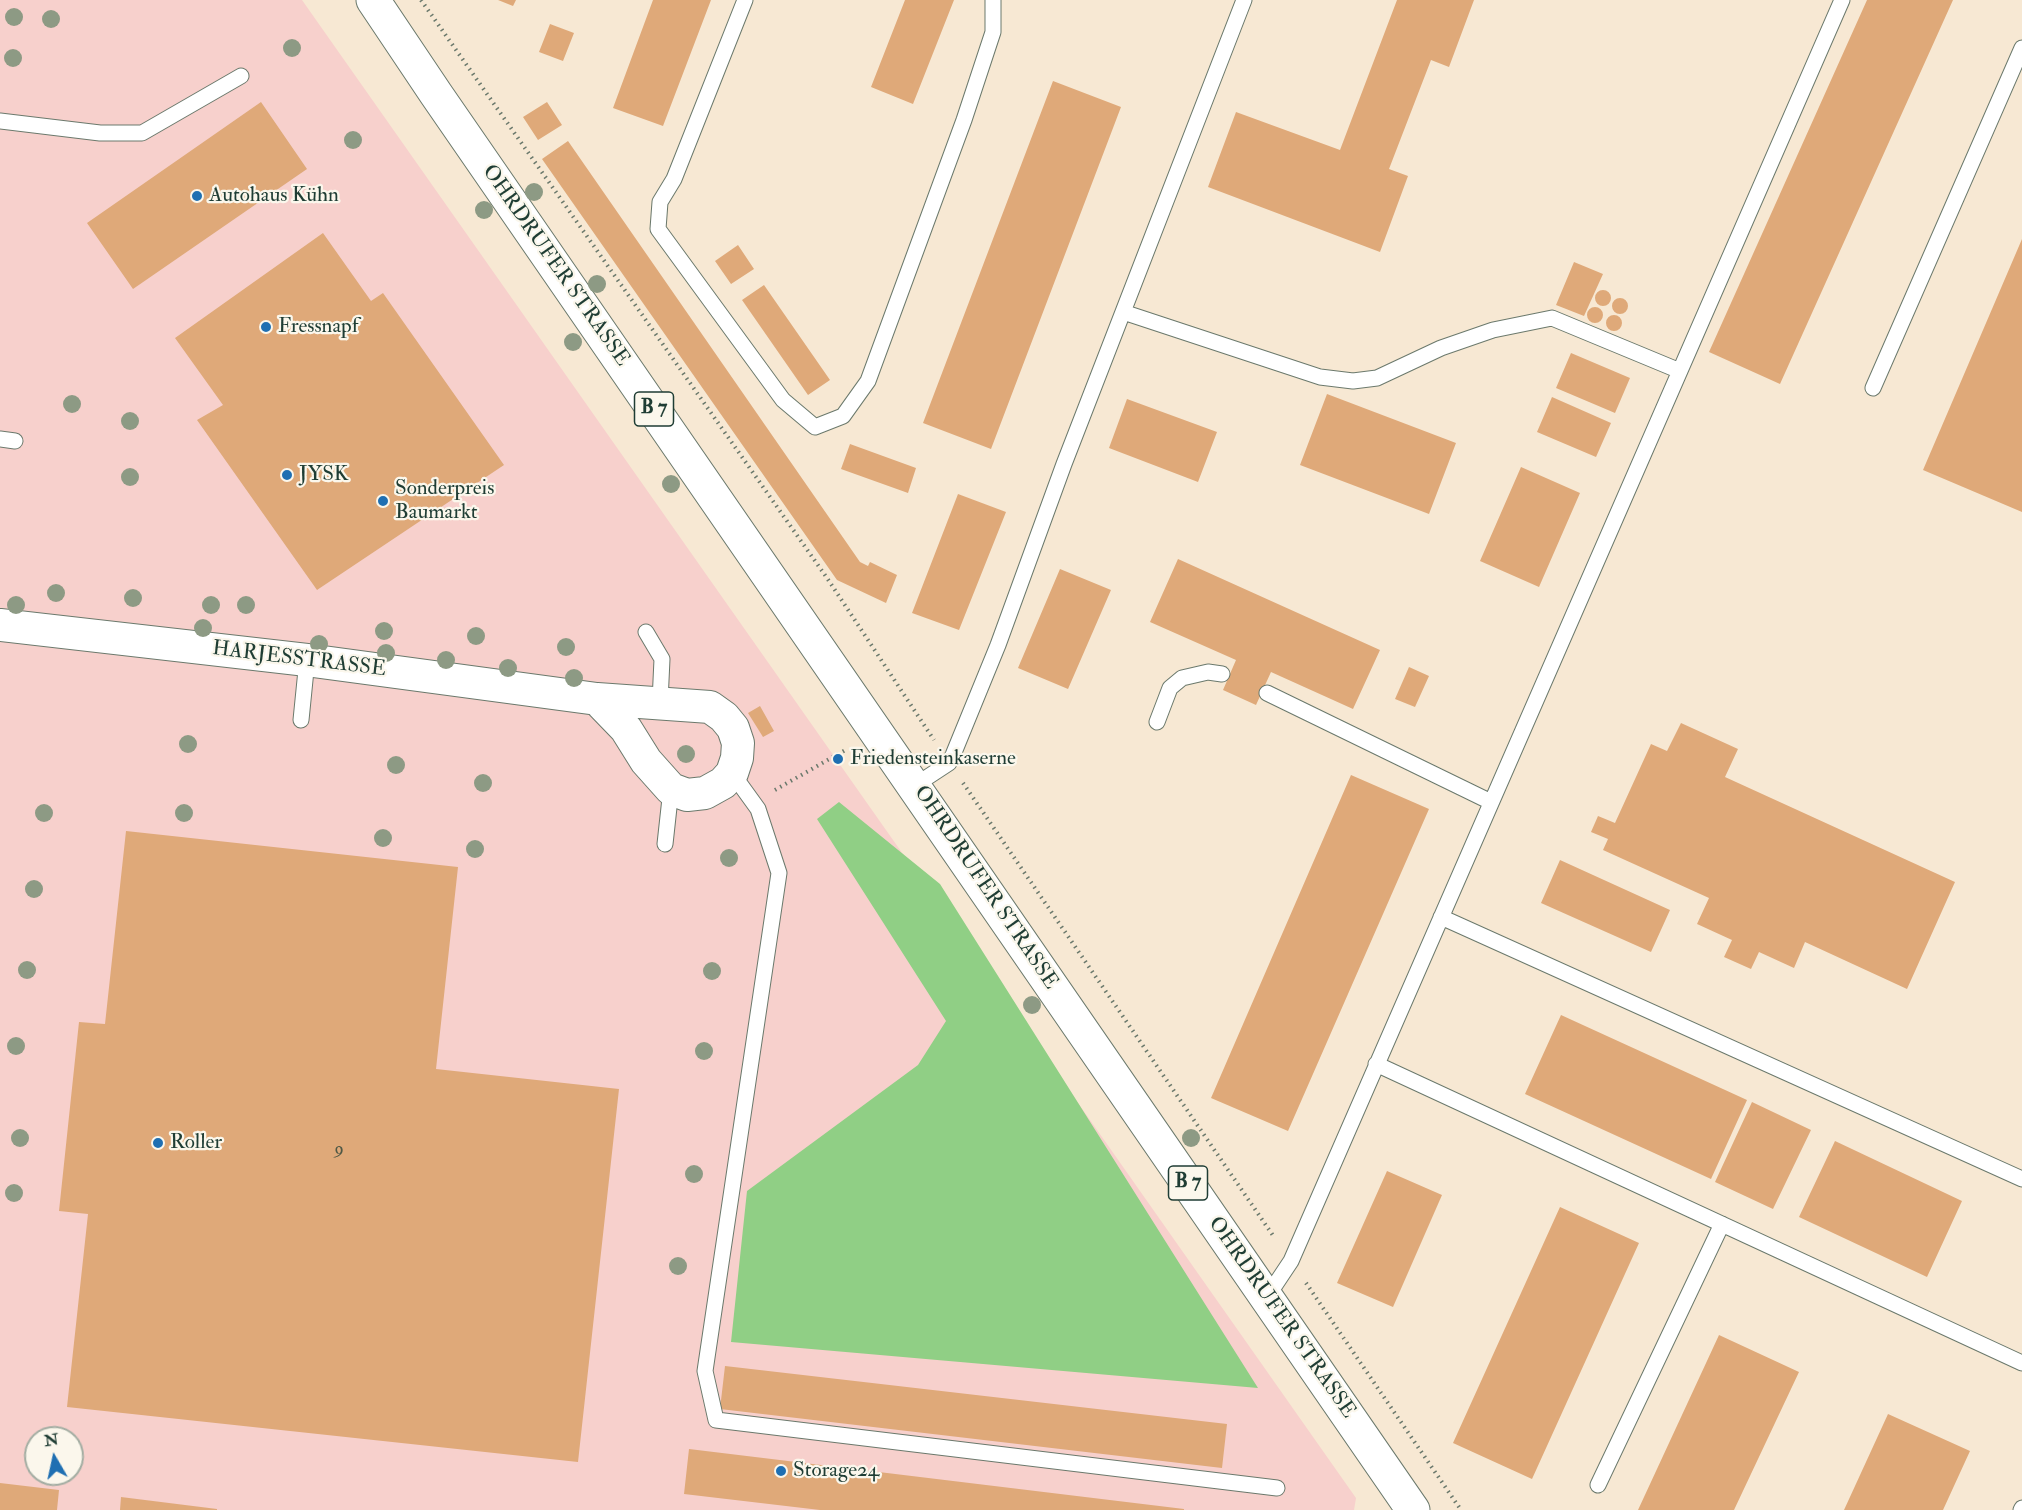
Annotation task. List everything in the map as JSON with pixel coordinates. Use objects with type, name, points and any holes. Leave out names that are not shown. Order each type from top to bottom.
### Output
[{"type":"main road","name":"OHRDRUFER STRASSE","points":[[374,0],[443,104],[1413,1510]]},
{"type":"street","name":"HARJESSTRASSE","points":[[0,625],[308,660],[597,699],[710,707],[724,717],[733,728],[738,743],[737,758],[732,773]]},
{"type":"street","points":[[597,699],[626,729],[646,761],[671,789],[687,795],[705,793],[723,783],[732,773]]},
{"type":"lane","points":[[745,0],[674,179],[660,202],[658,229],[783,400],[815,427],[843,416],[868,381],[986,54],[993,32],[993,0]]},
{"type":"lane","points":[[914,786],[949,763],[998,645],[1064,464],[1244,0]]},
{"type":"lane","points":[[1267,1296],[1291,1261],[1842,0]]},
{"type":"lane","points":[[1873,388],[2022,48]]},
{"type":"lane","points":[[0,121],[100,133],[142,133],[241,76]]},
{"type":"lane","points":[[1123,312],[1320,377],[1353,381],[1377,378],[1441,348],[1493,330],[1552,318],[1680,371]]},
{"type":"lane","points":[[646,632],[662,659],[660,702]]},
{"type":"lane","points":[[301,720],[308,660]]},
{"type":"lane","points":[[1157,722],[1170,688],[1182,678],[1208,672],[1222,674]]},
{"type":"lane","points":[[1267,693],[1491,802]]},
{"type":"lane","points":[[732,773],[758,809],[779,873],[705,1371],[717,1420],[1277,1488]]},
{"type":"lane","points":[[665,844],[671,789]]},
{"type":"lane","points":[[1441,917],[2022,1179]]},
{"type":"lane","points":[[1376,1064],[2022,1363]]},
{"type":"lane","points":[[1598,1485],[1722,1224]]},
{"type":"path","points":[[422,0],[827,578],[949,763],[1461,1510]]},
{"type":"path","points":[[754,803],[877,731]]},
{"type":"shaded area","points":[[0,0],[302,0],[1356,1498],[1354,1510],[0,1510]]},
{"type":"green space","points":[[839,802],[940,884],[1258,1388],[731,1342],[747,1191],[918,1065],[946,1021],[817,819]]},
{"type":"building","points":[[498,0],[516,0],[513,6]]},
{"type":"building","points":[[653,0],[711,0],[663,126],[613,108]]},
{"type":"building","points":[[905,0],[954,0],[913,104],[871,87]]},
{"type":"building","points":[[1397,0],[1474,0],[1449,67],[1431,60],[1389,169],[1408,176],[1380,252],[1208,187],[1236,112],[1340,150]]},
{"type":"building","points":[[1867,0],[1953,0],[1780,384],[1709,352]]},
{"type":"building","points":[[550,24],[574,33],[563,61],[539,52]]},
{"type":"building","points":[[1053,81],[1121,107],[991,449],[923,423]]},
{"type":"building","name":"Autohaus Kühn","points":[[261,102],[307,169],[133,289],[87,223]]},
{"type":"building","points":[[547,102],[562,125],[538,140],[523,117]]},
{"type":"building","points":[[568,141],[860,562],[868,566],[870,562],[897,575],[886,603],[837,580],[542,159]]},
{"type":"building","points":[[323,233],[371,301],[383,293],[504,465],[317,590],[197,420],[223,405],[175,338]]},
{"type":"building","points":[[2022,239],[2022,512],[1923,470]]},
{"type":"building","points":[[738,245],[754,269],[731,284],[715,261]]},
{"type":"building","points":[[1574,262],[1603,274],[1584,316],[1556,305]]},
{"type":"building","points":[[764,285],[830,380],[808,395],[742,300]]},
{"type":"building","points":[[1603,290],[1609,292],[1611,298],[1609,304],[1603,306],[1597,304],[1595,298],[1597,292]]},
{"type":"building","points":[[1620,298],[1626,300],[1628,306],[1626,312],[1620,314],[1614,312],[1612,306],[1614,300]]},
{"type":"building","points":[[1595,307],[1601,309],[1603,315],[1601,321],[1595,323],[1589,321],[1587,315],[1589,309]]},
{"type":"building","points":[[1614,315],[1620,317],[1622,323],[1620,329],[1614,331],[1608,329],[1606,323],[1608,317]]},
{"type":"building","points":[[1571,353],[1630,378],[1615,413],[1556,388]]},
{"type":"building","points":[[1327,394],[1456,443],[1429,514],[1300,465]]},
{"type":"building","points":[[1552,397],[1611,423],[1596,457],[1537,432]]},
{"type":"building","points":[[1127,399],[1217,432],[1198,482],[1109,448]]},
{"type":"building","points":[[850,444],[916,468],[908,493],[841,469]]},
{"type":"building","points":[[1521,467],[1580,493],[1539,587],[1480,561]]},
{"type":"building","points":[[958,494],[1006,512],[959,630],[912,613]]},
{"type":"building","points":[[1178,559],[1380,650],[1353,709],[1271,672],[1256,705],[1223,690],[1236,660],[1150,622]]},
{"type":"building","points":[[1060,569],[1111,590],[1068,689],[1018,668]]},
{"type":"building","points":[[1409,667],[1429,676],[1415,707],[1395,699]]},
{"type":"building","points":[[760,706],[774,731],[763,737],[748,713]]},
{"type":"building","points":[[1681,723],[1738,749],[1725,777],[1955,882],[1907,989],[1805,942],[1794,968],[1759,952],[1751,969],[1724,957],[1732,940],[1697,924],[1709,898],[1603,850],[1608,839],[1591,832],[1598,816],[1615,823],[1651,744],[1667,751]]},
{"type":"building","points":[[1351,775],[1429,809],[1288,1131],[1211,1098]]},
{"type":"building","points":[[126,831],[458,867],[436,1069],[619,1089],[578,1462],[67,1407],[88,1214],[59,1211],[79,1022],[105,1024]]},
{"type":"building","points":[[1560,860],[1670,910],[1651,952],[1541,903]]},
{"type":"building","points":[[1561,1015],[1747,1100],[1711,1179],[1525,1094]]},
{"type":"building","points":[[1752,1102],[1811,1130],[1773,1209],[1715,1182]]},
{"type":"building","points":[[1835,1141],[1962,1201],[1927,1277],[1799,1217]]},
{"type":"building","points":[[1387,1171],[1442,1195],[1393,1307],[1337,1283]]},
{"type":"building","points":[[1560,1207],[1639,1243],[1532,1479],[1453,1443]]},
{"type":"building","points":[[1719,1335],[1799,1372],[1734,1510],[1638,1510]]},
{"type":"building","points":[[725,1366],[1227,1424],[1222,1468],[720,1409]]},
{"type":"building","points":[[1888,1414],[1970,1451],[1943,1510],[1844,1510]]},
{"type":"building","name":"Storage24","points":[[689,1449],[1184,1510],[820,1510],[684,1494]]},
{"type":"building","points":[[0,1483],[59,1490],[57,1510],[0,1510]]},
{"type":"building","points":[[121,1497],[217,1509],[217,1510],[120,1510]]},
{"type":"place","name":"Autohaus Kühn","points":[[197,196]]},
{"type":"place","name":"Fressnapf","points":[[266,327]]},
{"type":"place","name":"JYSK","points":[[287,475]]},
{"type":"place","name":"Sonderpreis Baumarkt","points":[[383,501]]},
{"type":"place","name":"Friedensteinkaserne","points":[[838,759]]},
{"type":"place","name":"Roller","points":[[158,1143]]},
{"type":"place","name":"Storage24","points":[[781,1471]]}]
